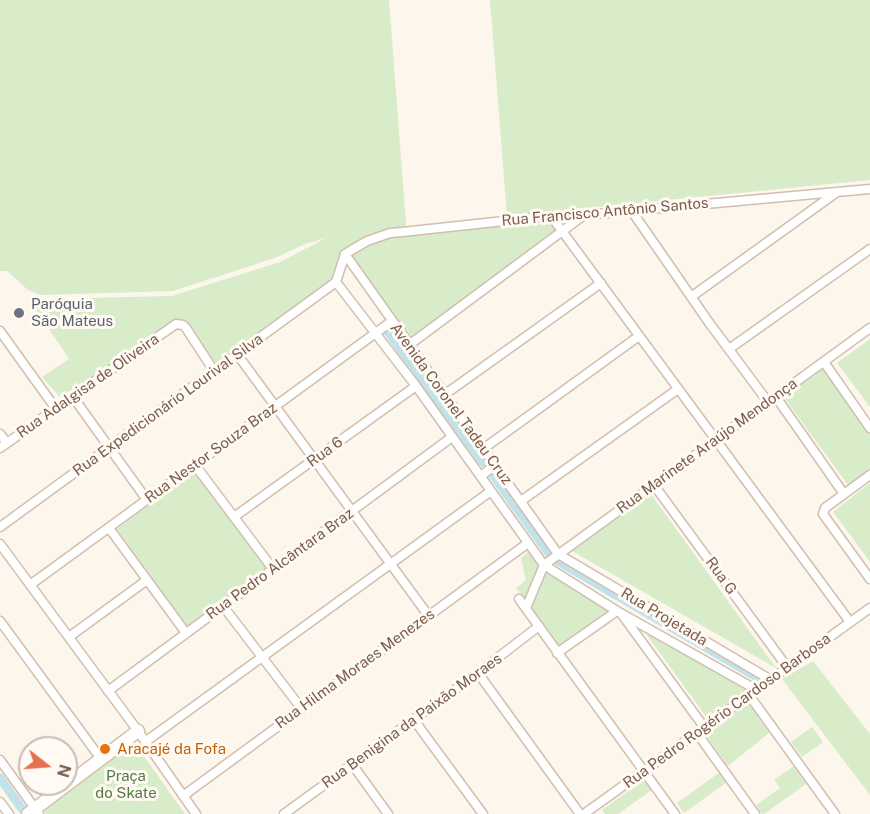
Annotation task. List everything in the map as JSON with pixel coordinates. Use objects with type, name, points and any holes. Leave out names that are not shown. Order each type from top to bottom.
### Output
[{"type":"street","name":"Rua Francisco Antônio Santos","points":[[345,254],[367,241],[390,233],[551,216],[585,215],[870,189]]},
{"type":"street","points":[[691,297],[837,192]]},
{"type":"street","points":[[631,210],[729,349],[772,399],[844,494]]},
{"type":"street","points":[[409,345],[585,215]]},
{"type":"street","points":[[551,216],[850,622]]},
{"type":"street","points":[[729,349],[870,249]]},
{"type":"street","points":[[336,282],[345,254]]},
{"type":"street","name":"Avenida Coronel Tadeu Cruz","points":[[345,254],[558,554]]},
{"type":"street","name":"Avenida Coronel Tadeu Cruz","points":[[336,282],[416,386],[544,565]]},
{"type":"street","name":"Rua Expedicionário Lourival Silva","points":[[0,527],[336,282]]},
{"type":"street","points":[[444,395],[601,283]]},
{"type":"street","name":"Rua Nestor Souza Braz","points":[[30,585],[392,321]]},
{"type":"street","name":"Rua Adalgisa de Oliveira","points":[[4,446],[176,324],[186,328],[214,371]]},
{"type":"street","name":"Rua Marinete Araújo Mendonça","points":[[544,565],[870,328]]},
{"type":"street","points":[[0,332],[56,409]]},
{"type":"street","points":[[483,449],[639,336]]},
{"type":"street","points":[[237,354],[428,615]]},
{"type":"street","points":[[824,362],[870,428]]},
{"type":"street","name":"Rua 6","points":[[234,517],[416,386]]},
{"type":"street","points":[[521,501],[678,389]]},
{"type":"street","points":[[73,397],[147,500]]},
{"type":"street","points":[[0,434],[4,446]]},
{"type":"street","name":"Rua Pedro Alcântara Braz","points":[[108,690],[452,438]]},
{"type":"street","points":[[195,465],[273,569]]},
{"type":"street","points":[[481,477],[495,465]]},
{"type":"street","points":[[870,475],[825,508],[823,515],[870,579]]},
{"type":"street","name":"Rua G","points":[[654,485],[787,667]]},
{"type":"street","points":[[145,742],[491,491]]},
{"type":"street","points":[[109,528],[186,633]]},
{"type":"street","name":"Rua Hilma Moraes Menezes","points":[[183,796],[528,543]]},
{"type":"street","points":[[0,544],[138,731],[196,814]]},
{"type":"street","name":"Rua Projetada","points":[[558,554],[771,680]]},
{"type":"street","points":[[526,608],[544,565]]},
{"type":"street","name":"Rua Projetada","points":[[544,565],[619,612],[757,690]]},
{"type":"street","points":[[69,638],[147,580]]},
{"type":"street","points":[[519,599],[675,814]]},
{"type":"street","points":[[223,606],[301,708]]},
{"type":"street","name":"Rua Pedro Rogério Cardoso Barbosa","points":[[582,814],[595,811],[643,771],[870,608]]},
{"type":"street","points":[[557,653],[619,612],[755,814]]},
{"type":"street","points":[[0,621],[101,759]]},
{"type":"street","name":"Rua Benigina da Paixão Moraes","points":[[289,813],[539,626]]},
{"type":"street","points":[[478,673],[582,814]]},
{"type":"street","points":[[749,695],[835,814]]},
{"type":"street","points":[[414,720],[483,814]]},
{"type":"street","points":[[0,760],[34,812],[138,731]]},
{"type":"street","points":[[352,764],[388,814]]},
{"type":"street","points":[[0,802],[9,814]]},
{"type":"green space","points":[[0,0],[389,0],[406,224],[402,231],[551,216],[562,231],[410,339],[345,254],[336,282],[214,371],[186,328],[176,324],[60,397],[42,377],[69,359],[34,306],[43,299],[172,296],[280,262],[326,238],[305,244],[275,258],[173,291],[40,295],[28,290],[7,271],[0,271]]},
{"type":"green space","points":[[490,0],[870,0],[870,180],[507,216]]},
{"type":"green space","points":[[870,339],[870,407],[837,363]]},
{"type":"green space","points":[[825,367],[870,434],[870,469],[848,485],[783,396]]},
{"type":"green space","points":[[195,470],[267,569],[188,627],[117,529]]},
{"type":"green space","points":[[870,483],[870,562],[833,512]]},
{"type":"green space","points":[[651,494],[776,668],[572,551]]},
{"type":"green space","points":[[529,551],[610,611],[560,648],[516,588],[526,580],[521,558]]},
{"type":"green space","points":[[644,631],[747,690],[707,718]]},
{"type":"green space","points":[[813,661],[870,734],[870,795],[782,679]]},
{"type":"green space","points":[[748,703],[769,733],[728,766],[705,734]]},
{"type":"green space","points":[[812,727],[823,742],[802,757],[791,742]]},
{"type":"green space","name":"Praça do Skate","points":[[134,742],[185,814],[46,814],[45,809],[62,796],[78,796],[78,784]]},
{"type":"green space","points":[[794,766],[806,784],[762,814],[756,805],[780,788],[774,780]]},
{"type":"green space","points":[[720,772],[727,782],[684,813],[677,803]]},
{"type":"green space","points":[[645,779],[653,789],[618,814],[605,814],[602,810]]},
{"type":"waterway","points":[[386,329],[484,463]]},
{"type":"waterway","points":[[493,475],[548,552]]},
{"type":"waterway","points":[[558,561],[762,680]]},
{"type":"waterway","points":[[0,778],[22,809]]},
{"type":"place","name":"Paróquia São Mateus","points":[[19,313]]},
{"type":"place","name":"Aracajé da Fofa","points":[[105,749]]}]
